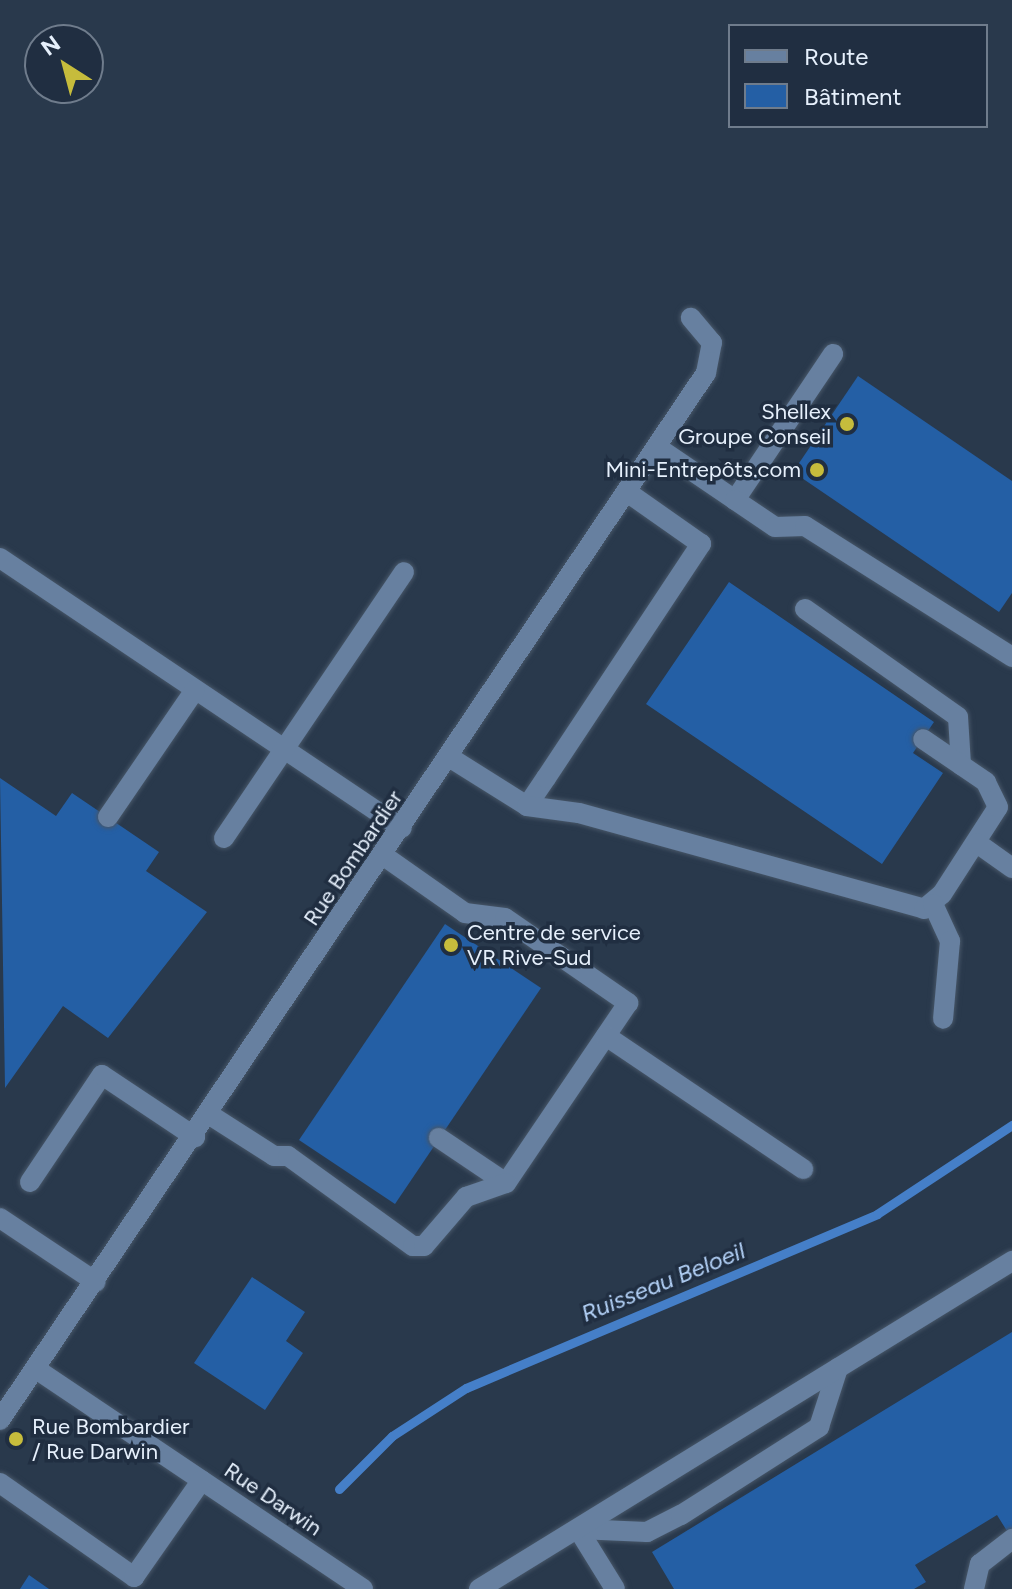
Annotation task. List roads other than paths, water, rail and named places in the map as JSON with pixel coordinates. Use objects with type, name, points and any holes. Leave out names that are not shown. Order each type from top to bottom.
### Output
[{"type":"street","name":"Rue Bombardier","points":[[0,1420],[210,1115],[657,447],[712,355],[708,333],[691,318]]},
{"type":"street","points":[[735,500],[833,354]]},
{"type":"street","points":[[657,447],[775,527],[805,526],[1012,657]]},
{"type":"street","points":[[527,806],[701,544],[627,492]]},
{"type":"street","points":[[0,558],[402,828]]},
{"type":"street","points":[[224,838],[404,572]]},
{"type":"street","points":[[805,609],[958,717],[961,765]]},
{"type":"street","points":[[108,817],[195,690]]},
{"type":"street","points":[[449,757],[527,806],[579,813],[915,909],[933,904],[977,843],[998,807],[986,782],[923,739]]},
{"type":"street","points":[[977,843],[1012,868]]},
{"type":"street","points":[[210,1115],[274,1156],[288,1156],[413,1246],[424,1246],[466,1197],[506,1183],[628,1003],[505,918],[465,913],[384,856]]},
{"type":"street","points":[[933,904],[950,941],[943,1019]]},
{"type":"street","points":[[606,1036],[803,1169]]},
{"type":"street","points":[[30,1182],[102,1075],[195,1137]]},
{"type":"street","points":[[439,1138],[506,1183]]},
{"type":"street","points":[[0,1218],[96,1282]]},
{"type":"street","points":[[479,1589],[1012,1261]]},
{"type":"street","points":[[578,1529],[647,1532],[670,1522],[819,1427],[838,1368]]},
{"type":"street","name":"Rue Darwin","points":[[36,1369],[363,1589]]},
{"type":"street","points":[[0,1483],[140,1583],[202,1480]]},
{"type":"street","points":[[578,1529],[615,1589]]},
{"type":"street","points":[[974,1589],[980,1564],[1012,1539]]},
{"type":"waterway","name":"Ruisseau Beloeil","points":[[339,1489],[392,1436],[466,1388],[877,1214],[1012,1125]]},
{"type":"place","name":"Shellex Groupe Conseil","points":[[847,424]]},
{"type":"place","name":"Mini-Entrepôts.com","points":[[817,470]]},
{"type":"place","name":"Centre de service VR Rive-Sud","points":[[451,945]]},
{"type":"place","name":"Rue Bombardier / Rue Darwin","points":[[16,1439]]}]
